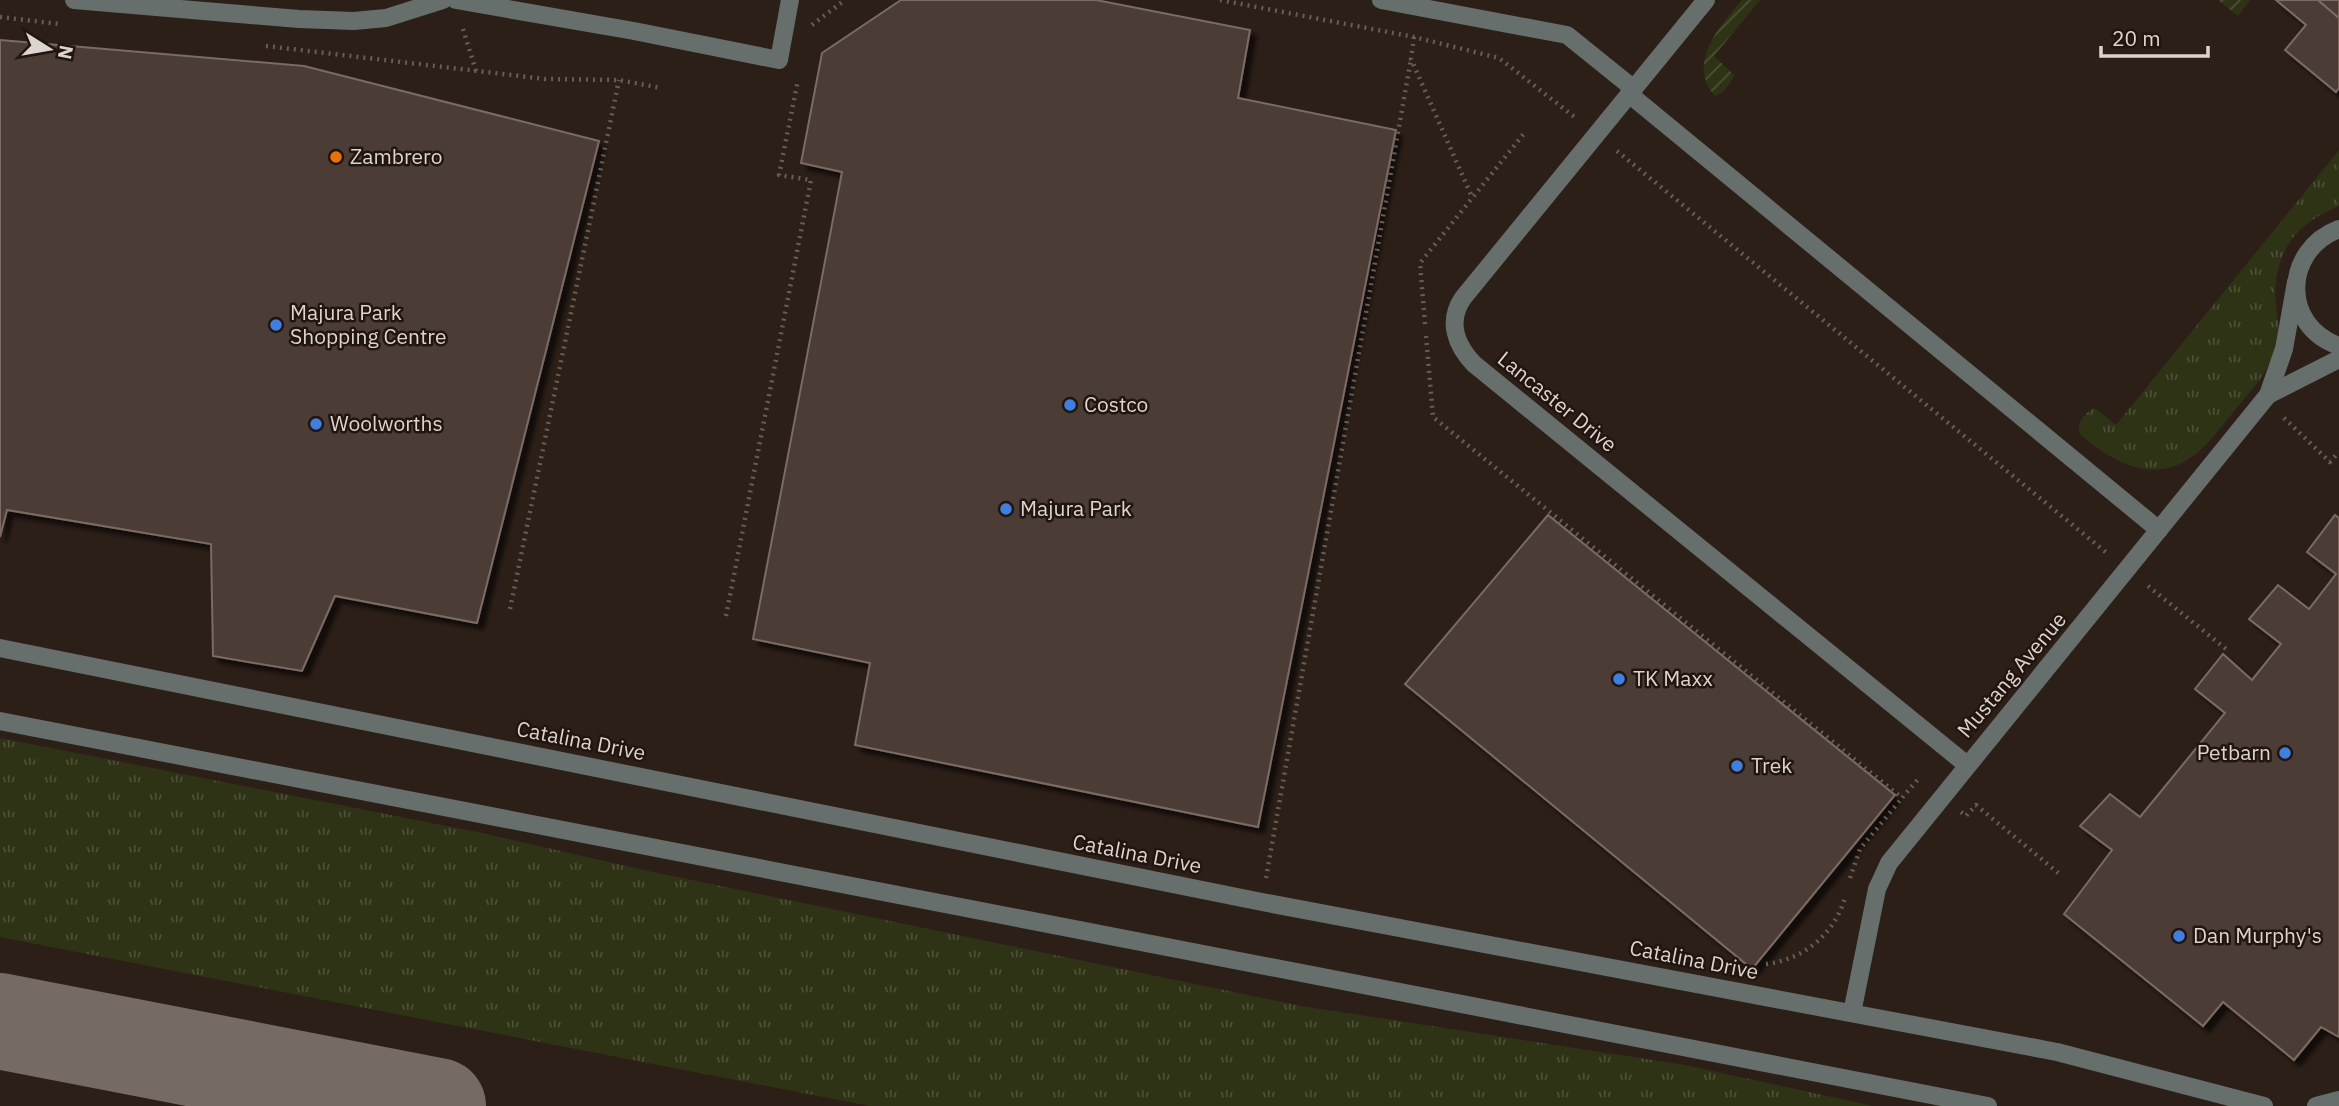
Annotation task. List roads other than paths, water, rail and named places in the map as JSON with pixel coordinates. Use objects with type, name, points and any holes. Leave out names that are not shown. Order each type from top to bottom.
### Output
[{"type":"street","points":[[74,0],[299,19],[362,21],[386,18],[443,0]]},
{"type":"street","points":[[460,1],[602,25],[779,60],[790,0]]},
{"type":"street","points":[[1381,0],[1567,35],[1631,92],[2159,530]]},
{"type":"street","name":"Lancaster Drive","points":[[1706,0],[1458,305],[1454,320],[1461,348],[1474,363],[1535,414],[1967,765]]},
{"type":"street","name":"Mustang Avenue","points":[[1852,1013],[1877,889],[1884,872],[1899,849],[2268,395],[2284,349],[2300,264],[2309,249],[2336,229]]},
{"type":"street","points":[[2296,282],[2297,300],[2308,324],[2320,337],[2339,346]]},
{"type":"street","name":"Mustang Avenue","points":[[2268,395],[2339,359]]},
{"type":"street","name":"Catalina Drive","points":[[0,648],[1262,902],[2057,1052],[2264,1106]]},
{"type":"street","points":[[0,721],[1988,1106]]},
{"type":"street","points":[[2316,1106],[2339,1100]]},
{"type":"place","name":"Zambrero","points":[[336,157]]},
{"type":"place","name":"Majura Park Shopping Centre","points":[[276,325]]},
{"type":"place","name":"Costco","points":[[1070,405]]},
{"type":"place","name":"Woolworths","points":[[316,424]]},
{"type":"place","name":"Majura Park","points":[[1006,509]]},
{"type":"place","name":"TK Maxx","points":[[1619,679]]},
{"type":"place","name":"Petbarn","points":[[2285,753]]},
{"type":"place","name":"Trek","points":[[1737,766]]},
{"type":"place","name":"Dan Murphy's","points":[[2179,936]]}]
